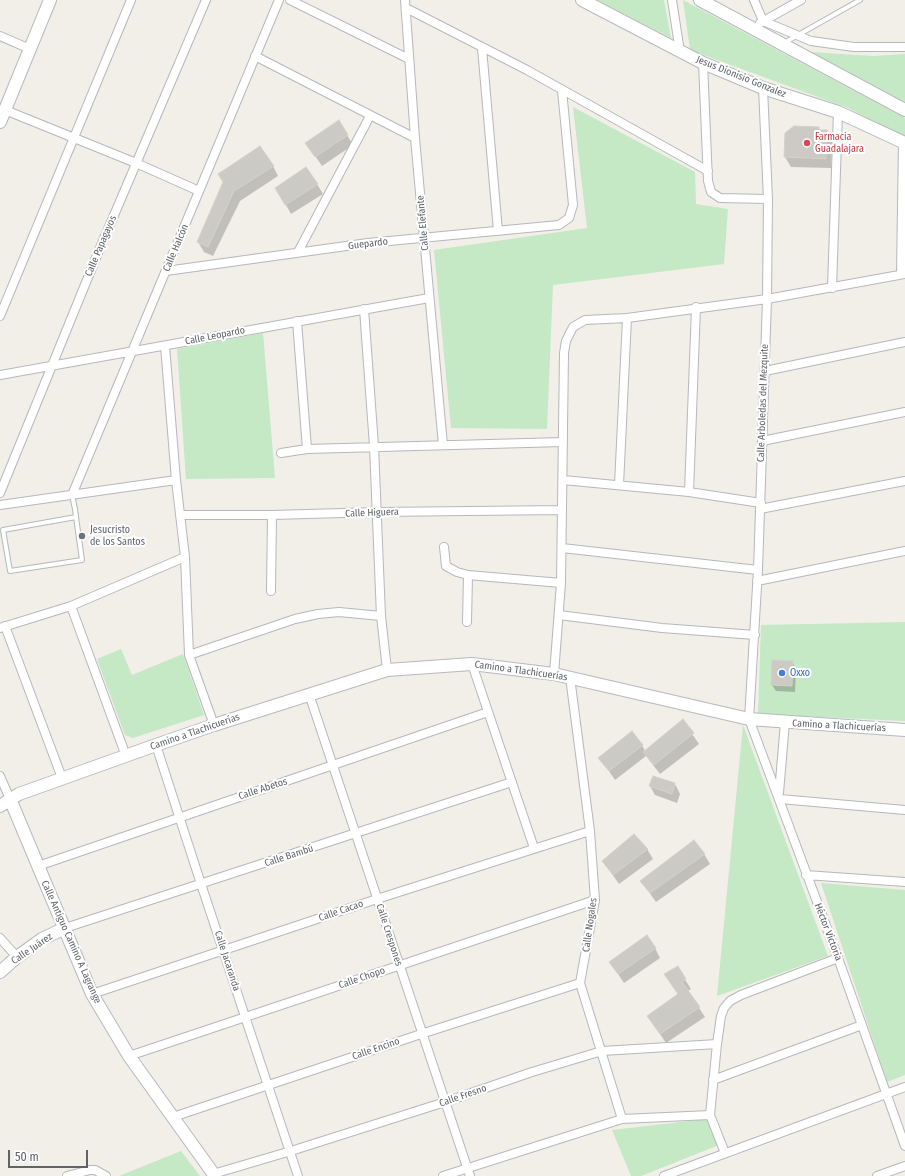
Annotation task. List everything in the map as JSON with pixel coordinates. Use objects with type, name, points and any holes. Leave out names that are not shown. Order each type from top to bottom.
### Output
[{"type":"street","points":[[50,0],[2,117],[73,138],[136,163],[199,192]]},
{"type":"street","points":[[0,316],[131,0]]},
{"type":"street","name":"Calle Papagayos","points":[[0,493],[136,163],[206,0]]},
{"type":"street","name":"Calle Halcón","points":[[72,494],[279,0]]},
{"type":"street","points":[[290,0],[409,59]]},
{"type":"street","name":"Jesus Dionisio Gonzalez","points":[[582,0],[703,63],[763,88],[838,112],[904,142]]},
{"type":"street","points":[[672,0],[680,52]]},
{"type":"street","points":[[700,0],[758,25],[796,35],[810,41],[834,45],[877,48],[905,47]]},
{"type":"street","points":[[754,0],[758,25],[782,44],[905,110]]},
{"type":"street","points":[[758,25],[801,0]]},
{"type":"street","points":[[406,4],[482,48],[562,90],[708,171]]},
{"type":"street","name":"Calle Elefante","points":[[406,4],[415,138],[443,445]]},
{"type":"street","points":[[0,36],[30,49]]},
{"type":"street","points":[[482,48],[498,231]]},
{"type":"street","points":[[255,56],[415,138]]},
{"type":"street","points":[[703,63],[708,182],[711,192],[720,198],[768,199]]},
{"type":"street","name":"Calle Arboledas del Mezquite","points":[[749,719],[758,570],[767,299],[768,199],[763,88]]},
{"type":"street","name":"Guepardo","points":[[166,271],[298,252],[425,237],[559,225],[569,218],[574,205],[562,90]]},
{"type":"street","points":[[832,288],[838,112]]},
{"type":"street","points":[[298,252],[370,116]]},
{"type":"street","points":[[554,674],[561,583],[564,353],[570,332],[578,323],[585,320],[628,318],[696,307],[767,299],[903,274],[904,142]]},
{"type":"street","name":"Calle Leopardo","points":[[0,375],[131,353],[297,321],[430,298]]},
{"type":"street","points":[[689,492],[696,307]]},
{"type":"street","points":[[364,309],[378,512],[381,616],[387,670]]},
{"type":"street","points":[[619,485],[628,318]]},
{"type":"street","points":[[297,321],[307,449]]},
{"type":"street","points":[[764,371],[905,342]]},
{"type":"street","points":[[165,346],[176,480],[185,557],[189,655],[214,725]]},
{"type":"street","points":[[762,441],[905,412]]},
{"type":"street","points":[[281,453],[307,449],[374,446],[563,442]]},
{"type":"street","points":[[0,505],[176,480]]},
{"type":"street","points":[[563,480],[689,492],[760,506],[905,481]]},
{"type":"street","name":"Calle Higuera","points":[[181,515],[562,510]]},
{"type":"street","points":[[271,591],[272,515]]},
{"type":"street","points":[[444,547],[446,566],[450,570],[468,575],[561,583]]},
{"type":"street","points":[[562,548],[758,570]]},
{"type":"street","points":[[757,581],[905,550]]},
{"type":"street","points":[[62,778],[2,627],[72,606],[185,557]]},
{"type":"street","points":[[467,622],[468,575]]},
{"type":"street","points":[[72,606],[126,756]]},
{"type":"street","points":[[189,655],[295,619],[318,614],[339,612],[381,616]]},
{"type":"street","points":[[559,615],[662,628],[755,635]]},
{"type":"street","points":[[472,664],[534,848]]},
{"type":"street","name":"Camino a Tlachicuerías","points":[[5,803],[19,794],[156,745],[309,694],[387,670],[472,664],[570,677],[749,719],[905,730]]},
{"type":"street","name":"Calle Nogales","points":[[570,677],[590,831],[595,900],[580,983],[622,1119]]},
{"type":"street","name":"Calle Crespones","points":[[309,694],[468,1172]]},
{"type":"street","name":"Calle Abetos","points":[[38,866],[488,712]]},
{"type":"street","name":"Héctor Victoria","points":[[749,719],[838,958],[905,1146]]},
{"type":"street","points":[[785,722],[779,798],[905,810]]},
{"type":"street","name":"Calle Jacaranda","points":[[156,745],[200,884],[269,1085],[298,1176]]},
{"type":"street","points":[[0,776],[5,803]]},
{"type":"street","name":"Calle Bambú","points":[[65,928],[512,782]]},
{"type":"street","name":"Calle Antiguo Camino A Lagrange","points":[[5,803],[38,866],[92,994],[129,1056],[214,1175]]},
{"type":"street","name":"Calle Cacao","points":[[92,994],[377,899],[590,831]]},
{"type":"street","points":[[806,875],[905,882]]},
{"type":"street","name":"Calle Chopo","points":[[129,1056],[595,900]]},
{"type":"street","name":"Calle Juárez","points":[[0,972],[17,957],[42,939],[65,928]]},
{"type":"street","points":[[0,938],[17,957]]},
{"type":"street","points":[[725,1153],[710,1115],[721,1016],[730,1001],[741,994],[838,958]]},
{"type":"street","name":"Calle Encino","points":[[173,1117],[421,1034],[580,983]]},
{"type":"street","points":[[713,1080],[862,1025]]},
{"type":"street","name":"Calle Fresno","points":[[214,1175],[445,1102],[532,1072],[602,1051],[717,1044]]},
{"type":"street","points":[[664,1176],[887,1095],[905,1087]]},
{"type":"street","points":[[443,1176],[468,1172],[622,1119],[710,1115]]},
{"type":"street","points":[[878,1176],[905,1166]]},
{"type":"street","points":[[67,1176],[90,1170],[95,1170],[106,1176]]},
{"type":"lane","points":[[782,44],[860,0]]},
{"type":"lane","points":[[72,494],[76,516],[82,560],[10,570],[3,530],[76,516]]},
{"type":"green space","points":[[596,0],[664,0],[671,38]]},
{"type":"green space","points":[[683,0],[905,118],[905,138],[848,108],[690,50]]},
{"type":"green space","points":[[811,52],[873,56],[905,54],[905,102]]},
{"type":"green space","points":[[573,107],[695,172],[696,204],[728,209],[724,264],[553,285],[547,429],[451,428],[434,250],[587,228]]},
{"type":"green space","points":[[263,333],[275,478],[186,479],[177,349]]},
{"type":"green space","points":[[905,622],[905,721],[758,714],[761,625]]},
{"type":"green space","points":[[121,649],[132,675],[183,654],[204,715],[133,738],[125,735],[97,659]]},
{"type":"green space","points":[[743,725],[828,956],[717,996]]},
{"type":"green space","points":[[821,883],[905,890],[905,1075],[887,1082]]},
{"type":"green space","points":[[707,1119],[719,1145],[641,1176],[631,1176],[612,1130]]},
{"type":"green space","points":[[181,1151],[200,1176],[119,1176]]},
{"type":"building","points":[[339,120],[348,135],[315,157],[305,143]]},
{"type":"building","points":[[794,126],[819,127],[819,130],[827,130],[826,159],[784,157],[785,133]]},
{"type":"building","points":[[260,146],[274,166],[234,191],[208,247],[197,242],[223,182],[218,174]]},
{"type":"building","points":[[306,167],[318,184],[285,205],[275,188]]},
{"type":"building","name":"Oxxo","points":[[772,660],[793,661],[792,686],[771,685]]},
{"type":"building","points":[[683,719],[694,733],[654,765],[643,752]]},
{"type":"building","points":[[632,731],[643,745],[609,771],[598,758]]},
{"type":"building","points":[[653,776],[675,783],[672,794],[649,786]]},
{"type":"building","points":[[634,834],[648,849],[613,875],[602,861]]},
{"type":"building","points":[[694,840],[705,854],[650,893],[640,881]]},
{"type":"building","points":[[647,935],[656,948],[618,974],[609,962]]},
{"type":"building","points":[[678,966],[686,979],[682,982],[700,1007],[660,1034],[647,1016],[678,994],[664,974]]},
{"type":"place","name":"Farmacia Guadalajara","points":[[807,143]]},
{"type":"place","name":"Jesucristo de los Santos","points":[[82,536]]},
{"type":"place","name":"Oxxo","points":[[782,673]]}]
